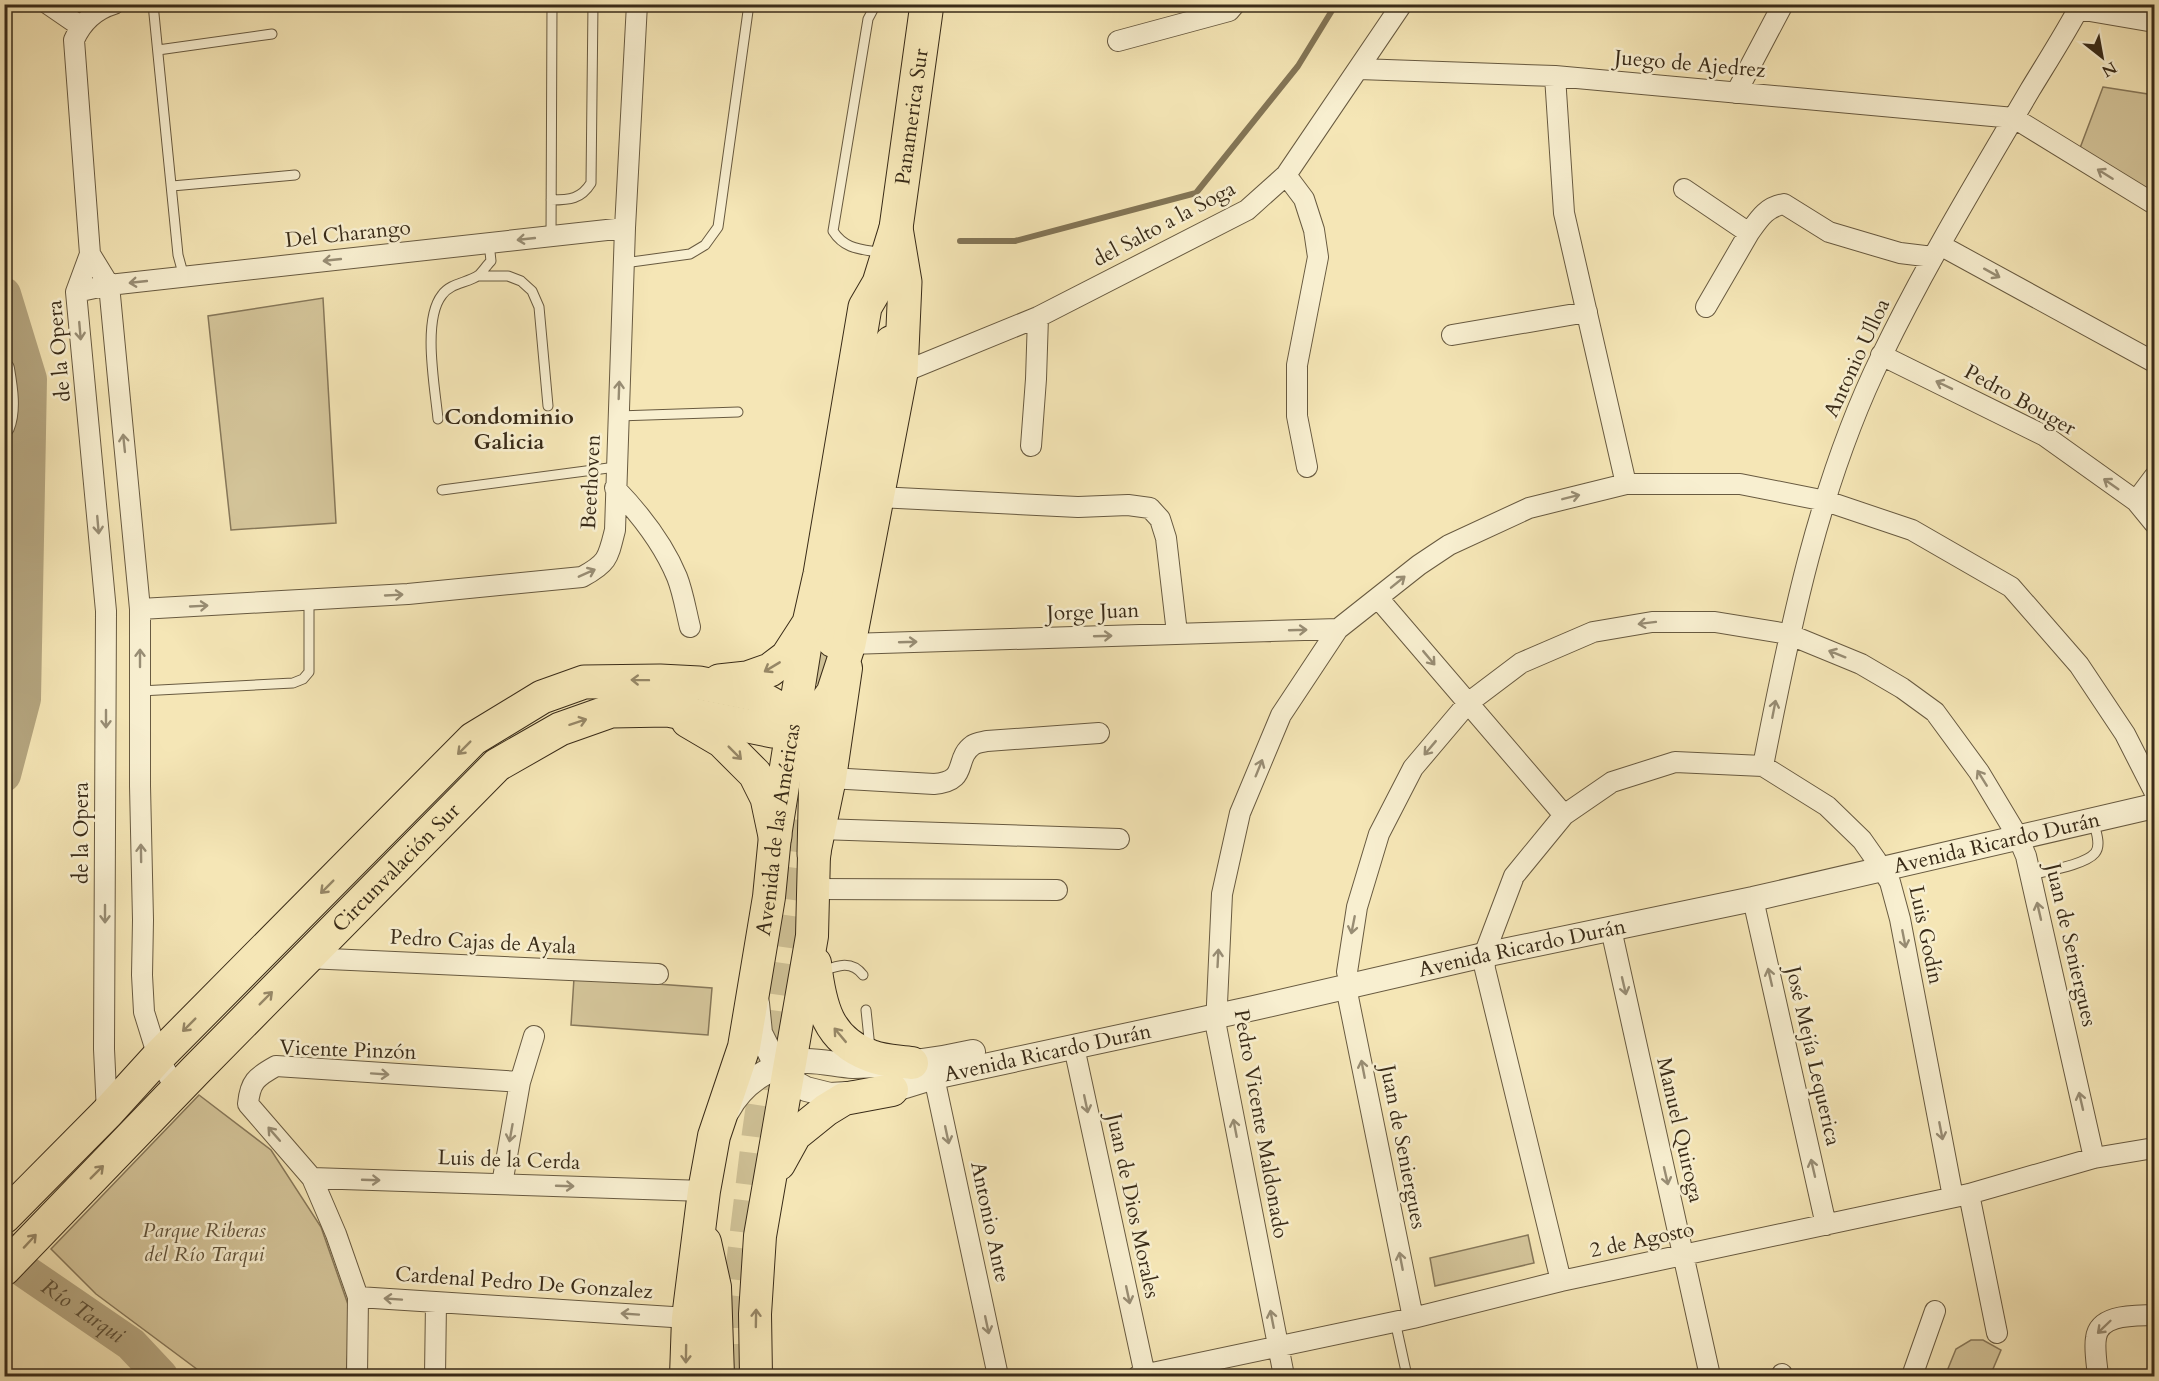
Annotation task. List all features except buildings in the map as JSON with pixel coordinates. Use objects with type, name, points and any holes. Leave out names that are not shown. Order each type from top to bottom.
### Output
[{"type":"highway","name":"Panamerica Sur","points":[[892,262],[927,4]]},
{"type":"highway","name":"Avenida de las Américas","points":[[829,637],[878,497],[902,373],[892,262]]},
{"type":"highway","name":"Avenida de las Américas","points":[[829,637],[820,574],[865,307],[892,262]]},
{"type":"highway","points":[[699,683],[747,678],[770,670],[787,657],[829,637]]},
{"type":"highway","name":"Circunvalación Sur","points":[[4,1269],[497,765],[560,729],[611,711],[668,710],[770,730],[793,726],[812,718],[833,693],[829,637]]},
{"type":"highway","name":"Circunvalación Sur","points":[[16,1206],[158,1057],[473,739],[542,697],[584,682],[632,680],[699,683]]},
{"type":"highway","points":[[699,683],[754,694],[777,707],[804,735],[813,749],[816,767],[817,842]]},
{"type":"highway","points":[[668,710],[722,741],[755,774],[767,798],[775,837]]},
{"type":"main road","name":"Avenida de las Américas","points":[[686,1377],[688,1318],[702,1206],[714,1136],[744,1047],[770,897],[775,837],[793,726],[829,637]]},
{"type":"main road","name":"Avenida de las Américas","points":[[756,1377],[755,1314],[760,1236],[772,1178],[785,1070],[812,936],[817,842],[830,778],[829,637]]},
{"type":"main road","points":[[812,936],[818,992],[826,1018],[845,1042],[871,1056],[923,1070]]},
{"type":"main road","points":[[772,1178],[795,1135],[826,1110],[844,1099],[892,1090]]},
{"type":"main road","points":[[702,1206],[715,1287],[718,1377]]},
{"type":"street","points":[[48,4],[80,26]]},
{"type":"street","points":[[114,4],[93,14],[80,26],[74,40],[90,254],[109,285],[141,609],[144,1012],[158,1057],[177,1091]]},
{"type":"street","name":"Beethoven","points":[[141,609],[408,594],[582,577],[601,566],[609,552],[615,530],[624,263],[638,4]]},
{"type":"street","points":[[1118,41],[1230,11],[1235,4]]},
{"type":"street","name":"del Salto a la Soga","points":[[902,373],[1038,317],[1247,210],[1286,176],[1402,4]]},
{"type":"street","points":[[1736,93],[1783,4]]},
{"type":"street","points":[[2080,7],[2154,22]]},
{"type":"street","name":"Antonio Ulloa","points":[[1763,766],[1788,634],[1826,501],[1851,425],[1881,355],[1936,251],[2080,7]]},
{"type":"street","name":"Juego de Ajedrez","points":[[1359,69],[1555,76],[2014,118]]},
{"type":"street","points":[[1555,76],[1564,213],[1626,484]]},
{"type":"street","points":[[2014,118],[2154,204]]},
{"type":"street","points":[[1286,176],[1304,199],[1314,230],[1318,258],[1297,366],[1297,416],[1307,467]]},
{"type":"street","points":[[1684,189],[1749,233]]},
{"type":"street","points":[[1706,307],[1760,217],[1772,206],[1784,204],[1829,232],[1900,253],[1936,251],[2154,362]]},
{"type":"street","name":"Del Charango","points":[[76,292],[109,285],[626,228]]},
{"type":"street","name":"de la Opera","points":[[90,254],[76,292],[106,611],[104,1049],[107,1113]]},
{"type":"street","points":[[1452,335],[1587,312]]},
{"type":"street","points":[[1030,446],[1036,379],[1038,317]]},
{"type":"street","name":"Pedro Bouger","points":[[1881,355],[2045,436],[2136,501],[2154,522]]},
{"type":"street","points":[[4,369],[7,385],[7,420],[4,427]]},
{"type":"street","points":[[2136,501],[2154,477]]},
{"type":"street","name":"Pedro Vicente Maldonado","points":[[1284,1377],[1216,1008],[1222,894],[1240,813],[1281,714],[1338,629],[1419,565],[1449,545],[1529,508],[1626,484],[1740,484],[1826,501],[1912,530],[2011,587],[2079,664],[2125,734],[2154,792]]},
{"type":"street","points":[[615,488],[636,510],[660,544],[678,578],[690,627]]},
{"type":"street","points":[[878,497],[1078,507],[1128,505],[1150,508],[1160,519],[1166,538],[1177,633]]},
{"type":"street","points":[[1378,598],[1564,815]]},
{"type":"street","name":"Juan de Seniergues","points":[[1404,1319],[1346,979],[1357,907],[1379,834],[1413,768],[1468,703],[1521,663],[1593,632],[1652,622],[1715,622],[1788,634],[1861,664],[1902,688],[1935,712],[1979,772],[2026,856],[2094,1158]]},
{"type":"street","name":"Jorge Juan","points":[[829,637],[1338,629]]},
{"type":"street","points":[[830,778],[947,783],[957,776],[972,746],[980,743],[1099,733]]},
{"type":"street","name":"Luis Godín","points":[[1487,947],[1514,876],[1564,815],[1612,782],[1675,762],[1763,766],[1827,806],[1862,840],[1883,870],[1900,919],[1961,1195],[1997,1333]]},
{"type":"street","name":"Avenida Ricardo Durán","points":[[1487,947],[1611,929],[1883,870],[2154,792]]},
{"type":"street","name":"Avenida Ricardo Durán","points":[[2015,833],[2093,820],[2154,806]]},
{"type":"street","points":[[817,842],[1119,839]]},
{"type":"street","name":"Avenida Ricardo Durán","points":[[785,1070],[806,1089],[830,1095],[892,1090],[947,1058],[1216,1008],[1487,947],[1883,870]]},
{"type":"street","points":[[814,889],[1057,890]]},
{"type":"street","name":"José Mejía Lequerica","points":[[1752,899],[1826,1225]]},
{"type":"street","name":"Manuel Quiroga","points":[[1611,929],[1710,1377]]},
{"type":"street","points":[[1487,947],[1485,969],[1561,1281]]},
{"type":"street","name":"Pedro Cajas de Ayala","points":[[307,958],[658,974]]},
{"type":"street","points":[[758,964],[756,1001],[760,1033],[785,1070]]},
{"type":"street","name":"Avenida Ricardo Durán","points":[[923,1070],[1074,1047],[1216,1008]]},
{"type":"street","points":[[502,1184],[520,1082],[534,1036]]},
{"type":"street","name":"Juan de Dios Morales","points":[[1074,1047],[1142,1376]]},
{"type":"street","points":[[714,1136],[736,1095],[750,1082],[807,1061],[923,1070]]},
{"type":"street","name":"Vicente Pinzón","points":[[357,1377],[358,1297],[336,1234],[312,1178],[248,1104],[249,1088],[260,1074],[276,1066],[520,1082]]},
{"type":"street","name":"Antonio Ante","points":[[923,1070],[998,1377]]},
{"type":"street","name":"2 de Agosto","points":[[1142,1376],[1277,1348],[1561,1281],[1961,1195],[2094,1158],[2154,1148]]},
{"type":"street","name":"Luis de la Cerda","points":[[312,1178],[502,1184],[702,1206]]},
{"type":"street","name":"Cardenal Pedro De Gonzalez","points":[[358,1297],[688,1318]]},
{"type":"street","points":[[435,1377],[436,1302]]},
{"type":"street","points":[[1912,1377],[1935,1311]]},
{"type":"street","points":[[2098,1377],[2096,1336],[2106,1322],[2114,1319],[2154,1315]]},
{"type":"lane","points":[[153,4],[178,255],[184,277]]},
{"type":"lane","points":[[551,236],[552,4]]},
{"type":"lane","points":[[551,200],[570,200],[579,197],[591,183],[593,4]]},
{"type":"lane","points":[[624,263],[690,254],[705,245],[718,227],[749,4]]},
{"type":"lane","points":[[876,4],[868,20],[833,231],[840,242],[892,262]]},
{"type":"lane","points":[[158,50],[272,34]]},
{"type":"lane","points":[[172,186],[295,175]]},
{"type":"lane","points":[[478,276],[491,261],[489,243]]},
{"type":"lane","points":[[438,419],[430,331],[433,313],[442,294],[478,276],[508,276],[521,281],[532,291],[540,307],[548,406]]},
{"type":"lane","points":[[618,416],[738,412]]},
{"type":"lane","points":[[442,490],[616,467]]},
{"type":"lane","points":[[140,691],[293,683],[303,679],[309,672],[309,600]]},
{"type":"lane","points":[[2031,876],[2083,861],[2095,854],[2098,846],[2093,820]]},
{"type":"lane","points":[[816,973],[844,964],[858,968],[863,975]]},
{"type":"lane","points":[[866,1010],[871,1056]]},
{"type":"lane","points":[[1404,1319],[1407,1377]]},
{"type":"green space","points":[[2103,87],[2154,95],[2154,201],[2077,156]]},
{"type":"green space","points":[[323,298],[336,523],[231,530],[208,316]]},
{"type":"green space","points":[[574,978],[712,988],[708,1035],[571,1025]]},
{"type":"green space","name":"Parque Riberas del Río Tarqui","points":[[199,1095],[271,1150],[321,1227],[351,1313],[346,1376],[202,1376],[198,1370],[96,1294],[51,1249]]},
{"type":"green space","points":[[1528,1235],[1534,1263],[1435,1286],[1430,1258]]},
{"type":"green space","points":[[1971,1340],[1983,1340],[2001,1350],[1990,1376],[1945,1376],[1956,1349]]},
{"type":"waterway","points":[[960,241],[1015,241],[1196,193],[1298,66],[1336,4]]},
{"type":"waterway","name":"Río Tarqui","points":[[4,294],[30,379],[24,699],[4,775]]},
{"type":"waterway","name":"Río Tarqui","points":[[4,1248],[17,1266],[131,1344],[161,1376]]},
{"type":"tunnel","points":[[808,731],[824,642]]},
{"type":"tunnel","points":[[736,1376],[736,1313],[758,1133],[804,812]]},
{"type":"district","name":"Condominio Galicia","points":[[509,430]]}]
